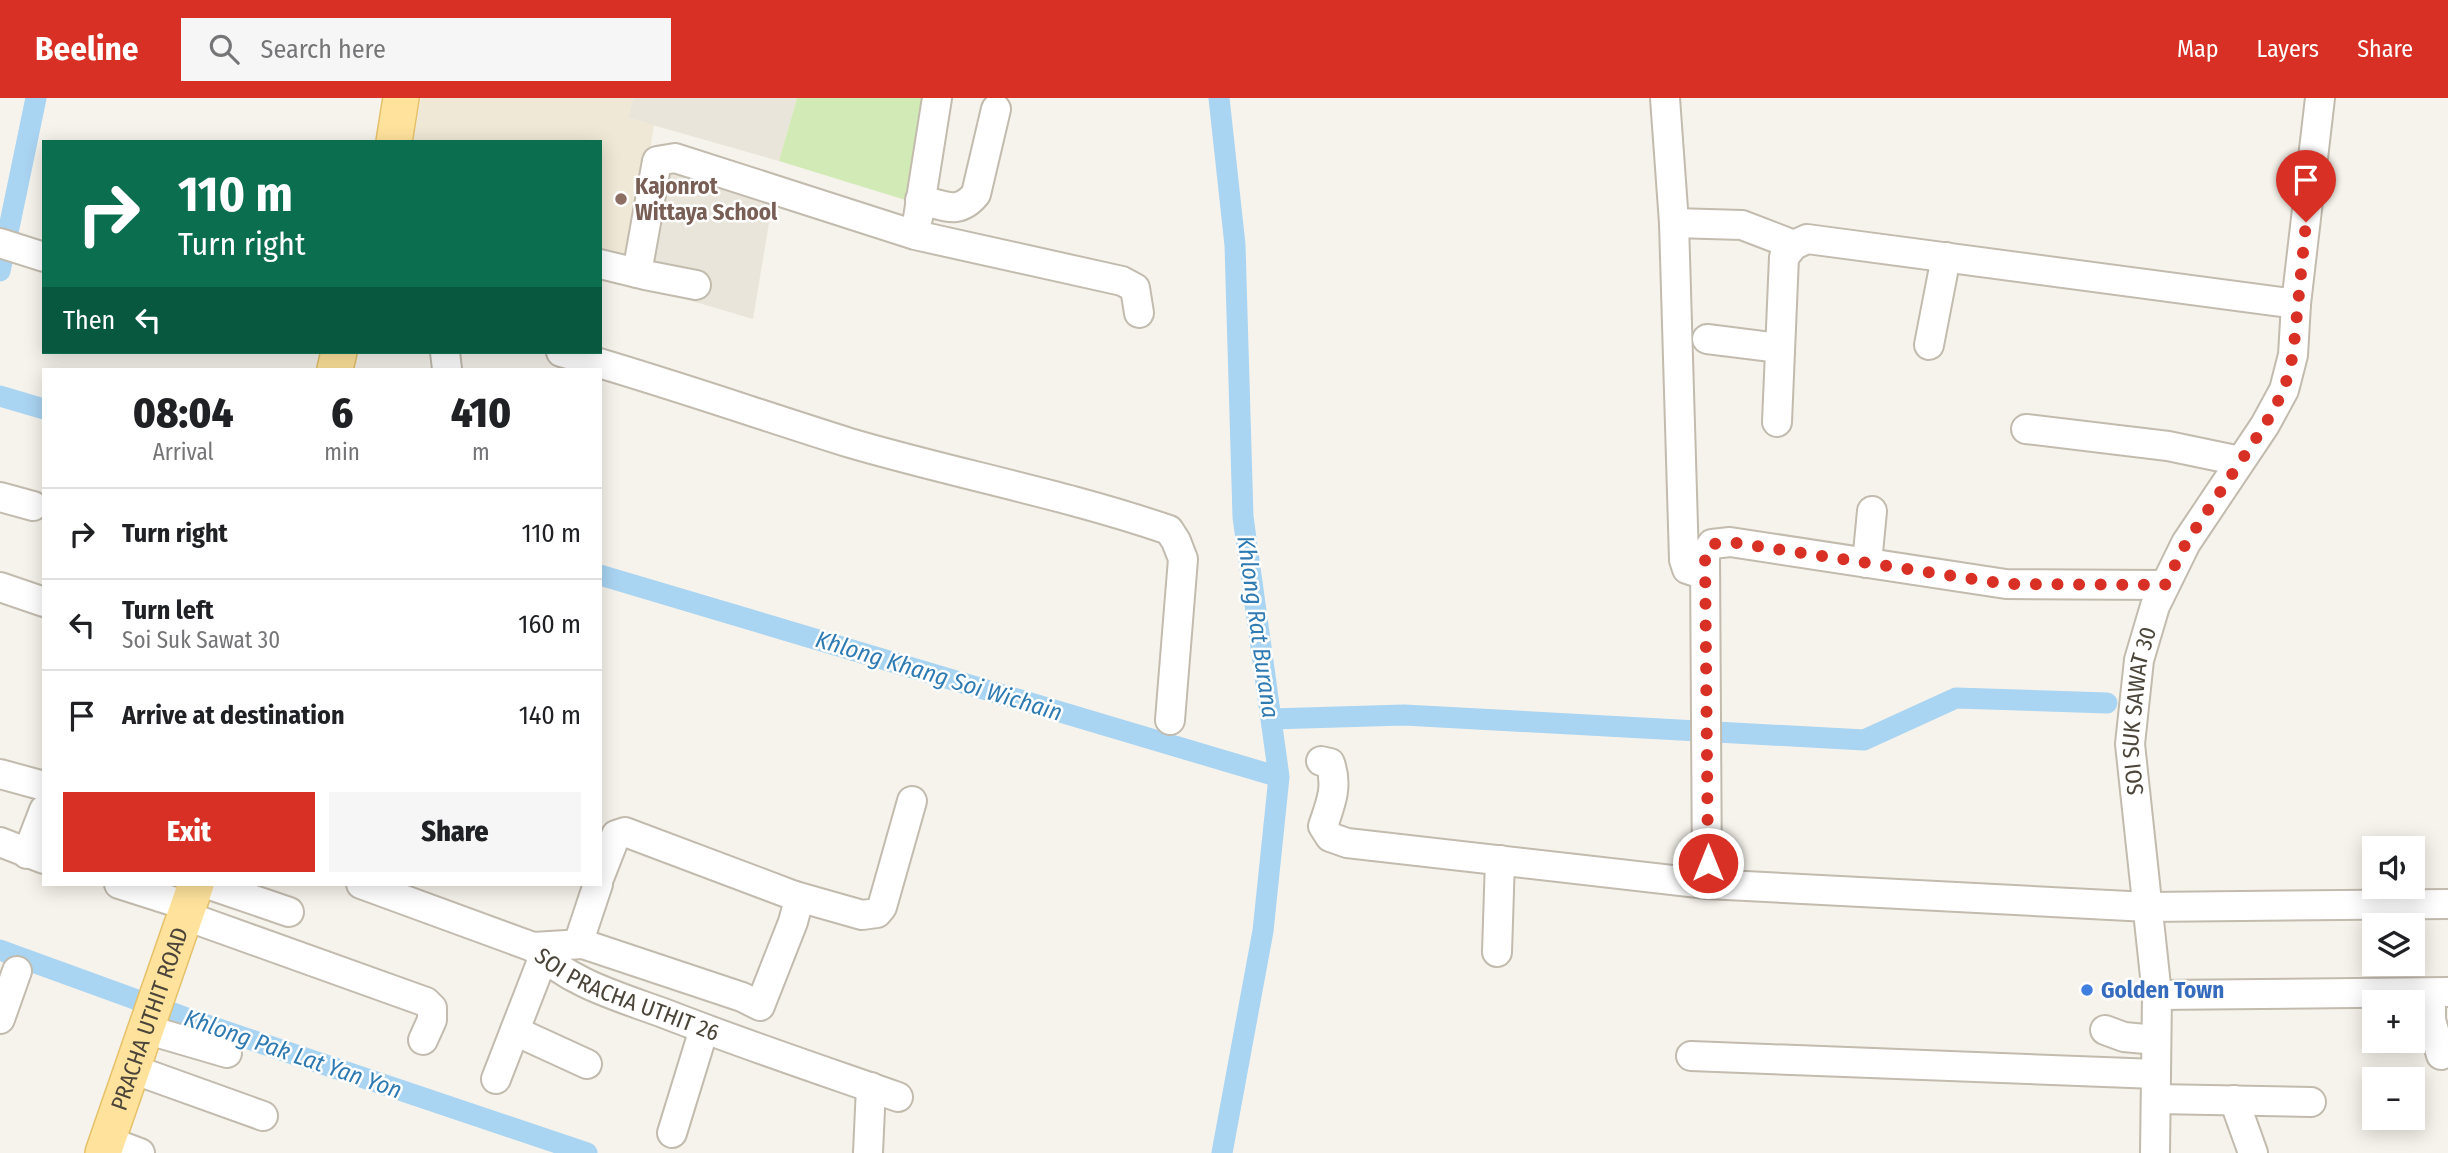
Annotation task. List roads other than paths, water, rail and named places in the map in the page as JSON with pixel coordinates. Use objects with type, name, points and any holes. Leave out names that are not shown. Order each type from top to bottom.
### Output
[{"type":"main road","points":[[374,140],[382,98]]},
{"type":"main road","points":[[394,140],[401,98]]},
{"type":"main road","name":"PRACHA UTHIT ROAD","points":[[122,1152],[163,1009],[202,896]]},
{"type":"main road","name":"PRACHA UTHIT ROAD","points":[[122,1152],[149,1076],[163,1009]]},
{"type":"street","points":[[915,235],[937,98]]},
{"type":"street","points":[[1665,98],[1674,223],[1684,560],[1687,569],[1705,575]]},
{"type":"street","name":"SOI SUK SAWAT 30","points":[[2155,1153],[2157,996],[2130,744],[2139,660],[2155,606],[2186,543],[2265,425],[2284,390],[2293,355],[2296,304],[2320,98]]},
{"type":"street","points":[[920,200],[958,208],[967,205],[975,194],[996,109]]},
{"type":"street","points":[[637,273],[657,161],[675,158],[915,235],[1122,281],[1135,288],[1139,313]]},
{"type":"street","points":[[1674,223],[1742,225],[1794,245]]},
{"type":"street","points":[[1777,422],[1784,257],[1794,245],[1807,239],[2296,304]]},
{"type":"street","points":[[7,245],[42,256]]},
{"type":"street","points":[[1930,345],[1946,257]]},
{"type":"street","points":[[602,264],[696,285]]},
{"type":"street","points":[[1707,339],[1780,348]]},
{"type":"street","points":[[568,354],[627,370],[852,443],[1078,502],[1169,530],[1183,559],[1170,720]]},
{"type":"street","points":[[2026,429],[2168,446],[2240,461]]},
{"type":"street","points":[[0,497],[33,506]]},
{"type":"street","points":[[1867,563],[1872,511]]},
{"type":"street","points":[[1707,884],[1705,554],[1713,544],[1730,542],[2006,584],[2165,585]]},
{"type":"street","points":[[0,587],[42,602]]},
{"type":"street","points":[[1321,761],[1330,763],[1335,777],[1334,794],[1323,826],[1330,837],[1347,843],[1707,884],[2148,907],[2448,904]]},
{"type":"street","points":[[0,774],[42,785]]},
{"type":"street","points":[[602,871],[616,835],[625,832],[795,896],[862,915],[877,913],[882,907],[912,801]]},
{"type":"street","points":[[0,842],[35,857],[42,820]]},
{"type":"street","points":[[1497,952],[1500,860]]},
{"type":"street","points":[[133,886],[289,912]]},
{"type":"street","name":"SOI PRACHA UTHIT 26","points":[[366,886],[538,952],[567,974],[592,986],[704,1029],[898,1097]]},
{"type":"street","points":[[579,944],[597,886]]},
{"type":"street","points":[[202,896],[426,1002],[432,1008],[432,1020],[423,1040]]},
{"type":"street","points":[[496,1079],[515,1031],[538,952],[579,944],[742,997],[760,1006],[793,922],[797,907],[795,896]]},
{"type":"street","points":[[2,1006],[16,971]]},
{"type":"street","points":[[2157,996],[2440,993],[2431,1020],[2441,1055]]},
{"type":"street","points":[[163,1009],[227,1053]]},
{"type":"street","points":[[672,1133],[704,1029]]},
{"type":"street","points":[[2105,1030],[2124,1037],[2156,1040]]},
{"type":"street","points":[[515,1031],[587,1064]]},
{"type":"street","points":[[1691,1056],[2156,1086],[2234,1100],[2311,1102]]},
{"type":"street","points":[[149,1076],[263,1116]]},
{"type":"street","points":[[868,1153],[871,1087]]},
{"type":"street","points":[[2234,1100],[2253,1153]]},
{"type":"waterway","name":"Khlong Khang Soi Wichain","points":[[0,271],[36,98]]},
{"type":"waterway","name":"Khlong Rat Burana","points":[[1219,98],[1235,245],[1243,517],[1279,777],[1263,931],[1222,1153]]},
{"type":"waterway","name":"Khlong Khang Soi Wichain","points":[[0,396],[42,408]]},
{"type":"waterway","name":"Khlong Khang Soi Wichain","points":[[602,576],[1279,777]]},
{"type":"waterway","points":[[1271,719],[1404,715],[1864,740],[1956,698],[2107,703]]},
{"type":"waterway","name":"Khlong Pak Lat Yan Yon","points":[[0,950],[198,1022],[587,1153]]},
{"type":"place","name":"Kajonrot Wittaya School","points":[[621,199]]},
{"type":"place","name":"Golden Town","points":[[2087,990]]}]
